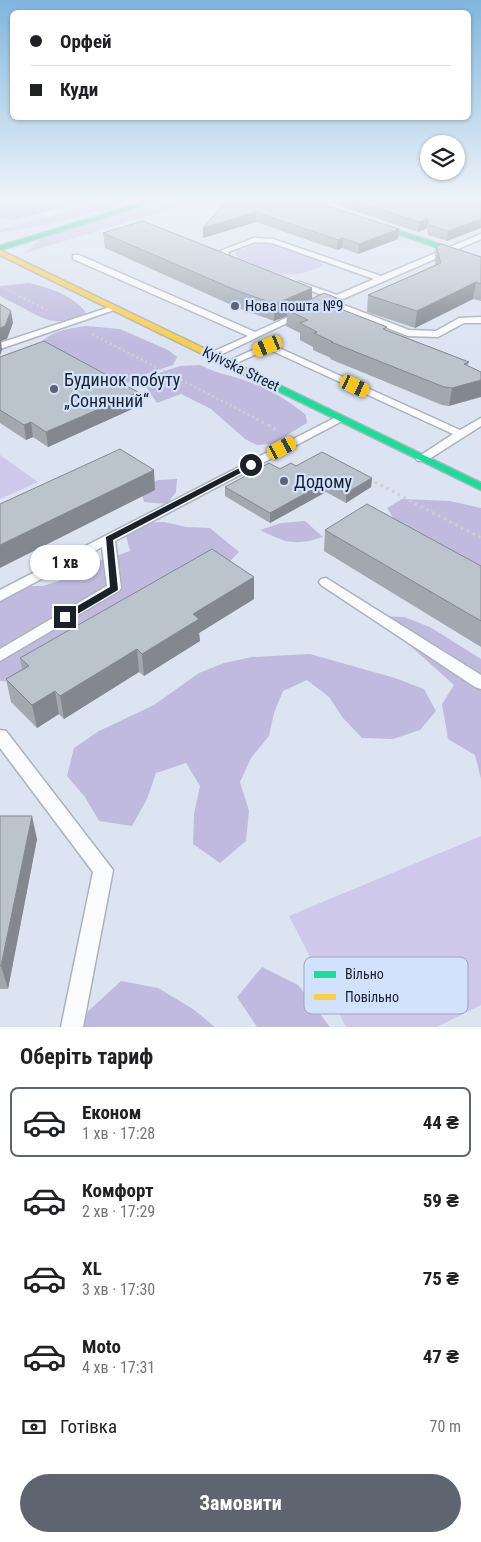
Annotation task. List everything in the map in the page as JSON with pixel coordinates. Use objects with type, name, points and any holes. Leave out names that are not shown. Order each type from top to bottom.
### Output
[{"type":"main road","points":[[442,247],[481,260]]},
{"type":"main road","name":"Kyivska Street","points":[[0,252],[481,487]]},
{"type":"lane","points":[[235,247],[224,251],[227,258],[245,265]]},
{"type":"lane","points":[[290,247],[381,279]]},
{"type":"lane","points":[[214,355],[453,247]]},
{"type":"lane","points":[[76,257],[256,336]]},
{"type":"lane","points":[[291,281],[337,298]]},
{"type":"lane","points":[[328,302],[408,333],[438,334],[462,320],[481,320]]},
{"type":"lane","points":[[0,346],[116,308]]},
{"type":"lane","points":[[229,363],[268,346],[460,434]]},
{"type":"lane","points":[[0,596],[340,418]]},
{"type":"lane","points":[[422,458],[481,421]]},
{"type":"lane","points":[[0,656],[114,588],[108,539]]},
{"type":"lane","points":[[326,582],[481,683]]},
{"type":"lane","points":[[0,736],[103,870],[72,1027]]},
{"type":"path","points":[[0,286],[71,323]]},
{"type":"shaded area","points":[[32,247],[45,247],[25,253]]},
{"type":"shaded area","points":[[248,247],[280,247],[321,261],[322,266],[298,274],[280,273],[238,258],[235,252]]},
{"type":"shaded area","points":[[29,283],[45,287],[70,298],[87,315],[69,321],[48,320],[0,296],[0,286]]},
{"type":"shaded area","points":[[86,326],[120,329],[168,350],[177,357],[173,365],[141,376],[128,383],[97,375],[81,361],[68,355],[36,348],[52,334]]},
{"type":"shaded area","points":[[200,365],[250,382],[275,394],[306,415],[307,423],[272,444],[257,445],[245,439],[211,409],[181,394],[157,403],[141,379],[180,366]]},
{"type":"shaded area","points":[[0,455],[38,482],[0,499]]},
{"type":"shaded area","points":[[177,479],[176,492],[167,504],[144,502],[141,490],[158,480]]},
{"type":"shaded area","points":[[402,499],[450,501],[481,508],[481,574],[396,522],[387,508]]},
{"type":"shaded area","points":[[305,521],[323,537],[305,542],[291,542],[260,530],[281,523]]},
{"type":"shaded area","points":[[164,522],[186,527],[210,528],[239,552],[225,566],[12,682],[0,681],[0,590],[16,586],[43,586],[68,578],[82,563],[107,559],[130,551],[126,536],[139,523]]},
{"type":"shaded area","points":[[377,616],[404,617],[430,627],[481,659],[481,779],[475,755],[448,739],[442,704],[454,685]]},
{"type":"shaded area","points":[[310,654],[395,678],[424,689],[436,711],[420,730],[393,739],[362,738],[343,718],[329,697],[307,680],[283,691],[274,713],[269,736],[251,758],[240,782],[249,811],[246,841],[220,863],[193,844],[194,814],[200,786],[186,763],[156,773],[147,799],[132,826],[99,821],[85,797],[67,776],[74,748],[99,731],[154,705],[199,673],[224,663],[252,657]]},
{"type":"shaded area","points":[[481,836],[481,1005],[468,1012],[468,957],[310,957],[289,916]]},
{"type":"shaded area","points":[[262,967],[298,985],[304,993],[304,1014],[320,1014],[330,1027],[257,1027],[237,997]]},
{"type":"shaded area","points":[[121,981],[158,988],[193,1009],[215,1027],[83,1027],[83,1016]]},
{"type":"shaded area","points":[[339,1014],[463,1014],[437,1027],[346,1027]]},
{"type":"building","points":[[135,247],[208,247],[312,288],[275,304],[238,291]]},
{"type":"building","points":[[436,247],[450,247],[481,257],[481,284],[476,282],[417,311],[368,295],[441,263]]},
{"type":"building","points":[[324,293],[337,298],[333,299],[333,306],[387,327],[383,329],[469,362],[464,364],[481,372],[481,380],[452,388],[444,387],[331,342],[333,342],[314,333],[317,332],[300,323],[308,320],[287,310]]},
{"type":"building","points":[[0,304],[11,311],[5,326],[0,328]]},
{"type":"building","name":"Будинок побуту „Сонячний“","points":[[44,341],[138,392],[46,432],[31,422],[24,425],[0,410],[0,357]]},
{"type":"building","points":[[120,449],[154,470],[0,545],[0,504]]},
{"type":"building","points":[[322,452],[372,478],[346,493],[326,482],[270,513],[225,487],[269,463],[280,469],[291,463],[296,466]]},
{"type":"building","points":[[367,504],[481,566],[481,621],[325,530]]},
{"type":"building","points":[[212,549],[254,577],[193,614],[199,619],[142,654],[137,649],[60,696],[55,691],[32,705],[6,679],[29,666],[20,658]]},
{"type":"building","points":[[0,816],[32,816],[1,966],[0,966]]},
{"type":"traffic: fast","points":[[442,247],[481,260]]},
{"type":"traffic: fast","points":[[244,371],[481,487]]},
{"type":"traffic: slow","points":[[0,252],[244,371]]},
{"type":"place","name":"Нова пошта №9","points":[[235,306]]},
{"type":"place","name":"Будинок побуту „Сонячний“","points":[[54,389]]},
{"type":"place","name":"Додому","points":[[284,481]]},
{"type":"route","points":[[65,617],[114,588],[108,539],[251,465]]}]
